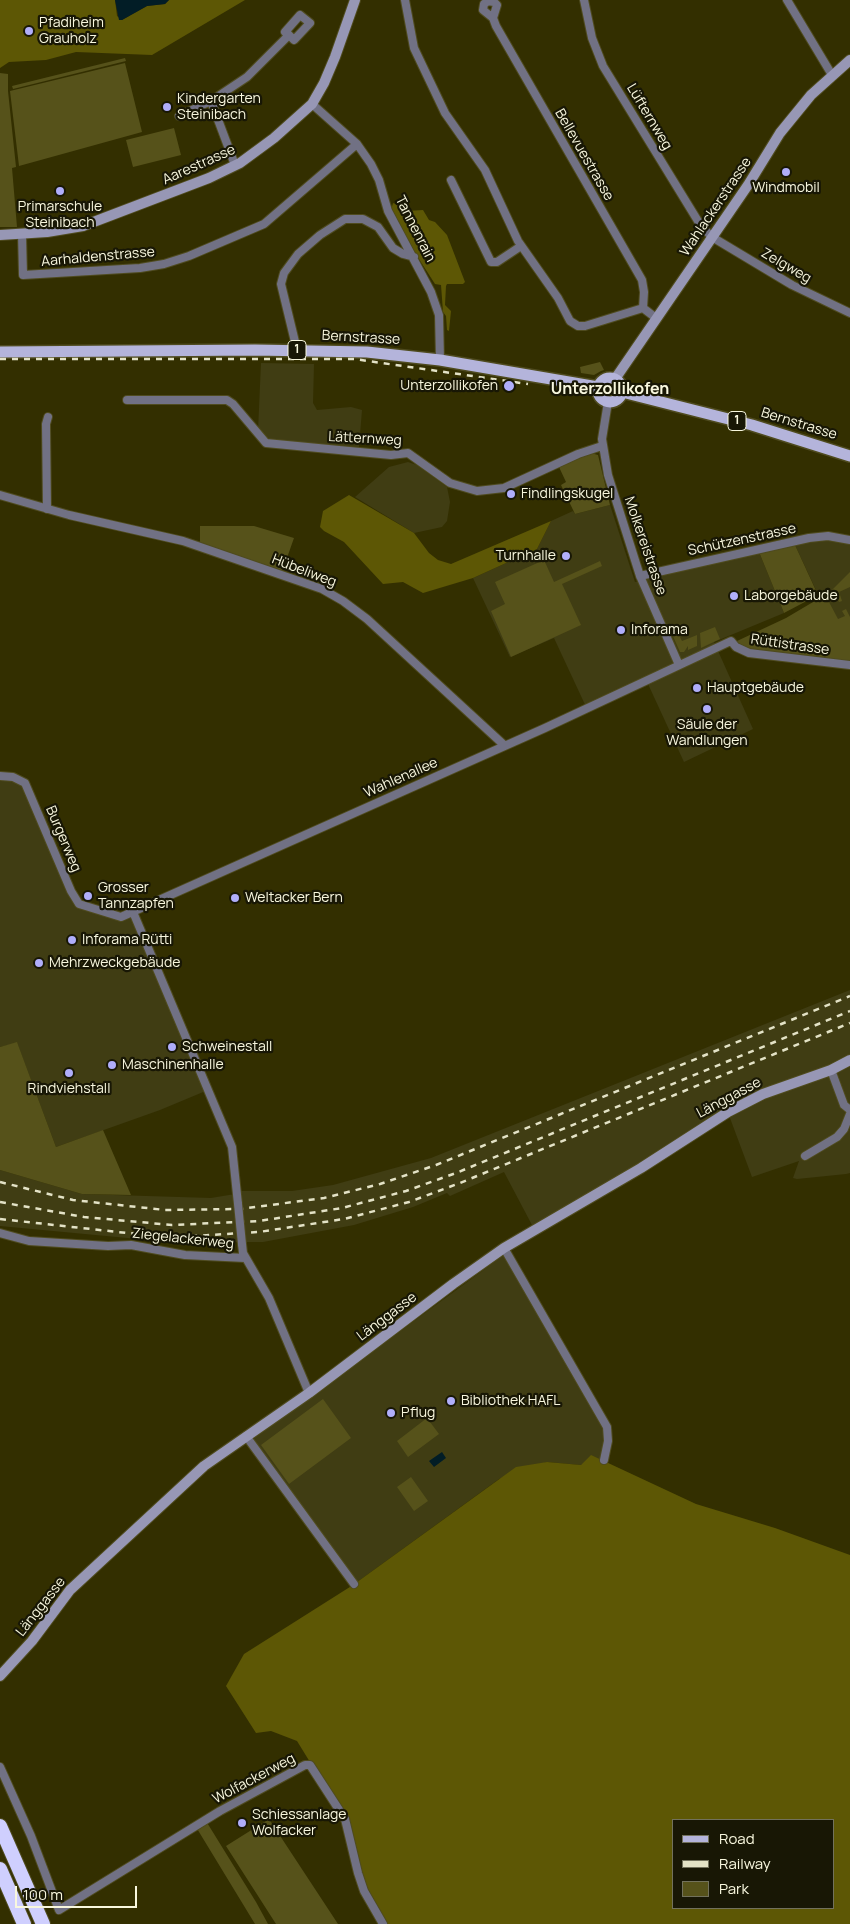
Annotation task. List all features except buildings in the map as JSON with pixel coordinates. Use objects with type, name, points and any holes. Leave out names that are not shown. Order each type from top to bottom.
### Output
[{"type":"highway","points":[[0,1826],[43,1924]]},
{"type":"highway","points":[[0,1869],[24,1924]]},
{"type":"main road","name":"Bernstrasse","points":[[0,352],[297,350],[367,352],[440,360],[598,387]]},
{"type":"main road","points":[[605,379],[615,379],[621,384],[622,392],[619,399],[608,402],[600,397],[598,387],[605,379]]},
{"type":"main road","name":"Bernstrasse","points":[[622,392],[752,425],[850,456]]},
{"type":"street","name":"Aarestrasse","points":[[0,235],[62,230],[90,223],[209,178],[235,165],[274,138],[312,104],[324,83],[335,57],[355,0]]},
{"type":"street","points":[[405,0],[414,48],[444,113],[485,170],[521,246],[551,287],[570,321],[578,326],[585,326],[643,308],[656,318]]},
{"type":"street","name":"Lüfternweg","points":[[584,0],[592,38],[603,66],[701,226],[712,237]]},
{"type":"street","points":[[788,0],[832,75]]},
{"type":"street","name":"Bellevuestrasse","points":[[493,18],[642,280],[644,292],[643,308]]},
{"type":"street","points":[[179,116],[211,101],[247,76],[289,36]]},
{"type":"street","name":"Wahlackerstrasse","points":[[615,379],[656,318],[670,301],[788,122],[832,75],[850,60]]},
{"type":"street","points":[[211,101],[235,165]]},
{"type":"street","name":"Tannenrain","points":[[312,104],[357,144],[371,164],[379,180],[388,211],[431,292],[438,315],[440,360]]},
{"type":"street","name":"Aarhaldenstrasse","points":[[22,234],[23,275],[152,266],[213,247],[257,229],[273,218],[309,183],[357,144]]},
{"type":"street","points":[[451,180],[491,262],[497,262],[521,246]]},
{"type":"street","points":[[297,350],[281,284],[284,273],[294,260],[320,235],[345,219],[363,219],[378,227],[393,248],[403,254],[414,257]]},
{"type":"street","name":"Zelgweg","points":[[712,237],[792,285],[850,313]]},
{"type":"street","name":"Lätternweg","points":[[127,400],[227,400],[233,404],[266,443],[392,455],[408,453],[444,480],[477,491],[504,488],[578,454],[602,446]]},
{"type":"street","name":"Molkereistrasse","points":[[608,402],[602,446],[608,475],[640,576],[679,665]]},
{"type":"street","points":[[47,509],[46,432],[48,417]]},
{"type":"street","name":"Hübeliweg","points":[[0,495],[47,509],[183,541],[322,589],[343,601],[367,619],[504,745]]},
{"type":"street","name":"Schützenstrasse","points":[[640,576],[809,538],[828,536],[850,540]]},
{"type":"street","name":"Wahlenallee","points":[[132,912],[731,641]]},
{"type":"street","name":"Rüttistrasse","points":[[731,641],[736,647],[749,653],[850,665]]},
{"type":"street","name":"Burgerweg","points":[[0,776],[13,777],[24,783],[79,904],[114,917],[121,917],[132,912]]},
{"type":"street","points":[[132,912],[232,1147],[245,1258]]},
{"type":"street","name":"Länggasse","points":[[0,1676],[19,1656],[79,1581],[204,1466],[309,1392],[504,1248],[641,1168],[705,1126],[752,1099],[831,1070],[850,1060]]},
{"type":"street","points":[[805,1156],[838,1137],[844,1129],[850,1112],[844,1105],[831,1070]]},
{"type":"street","name":"Ziegelackerweg","points":[[0,1233],[29,1240],[108,1246],[131,1245],[185,1255],[245,1258],[269,1298],[309,1392]]},
{"type":"street","points":[[504,1248],[604,1422],[608,1437],[604,1460]]},
{"type":"street","points":[[246,1436],[354,1584]]},
{"type":"street","name":"Wolfackerweg","points":[[0,1767],[31,1836],[58,1910],[220,1811],[308,1765],[313,1767],[345,1819],[364,1891],[383,1924]]},
{"type":"shaded area","points":[[0,0],[115,0],[117,16],[122,20],[147,6],[165,4],[169,0],[245,0],[152,55],[76,52],[46,60],[9,62],[0,68]]},
{"type":"shaded area","points":[[393,203],[401,206],[406,211],[423,210],[429,220],[435,222],[447,235],[465,282],[463,284],[447,284],[446,286],[445,305],[451,311],[449,331],[447,330],[446,316],[443,312],[441,285],[435,284],[417,256],[391,210]]},
{"type":"shaded area","points":[[261,363],[314,364],[313,403],[317,410],[351,407],[362,410],[359,447],[275,441],[265,437],[258,431]]},
{"type":"shaded area","points":[[408,462],[417,465],[447,487],[450,502],[447,521],[442,527],[414,533],[355,497],[389,467]]},
{"type":"shaded area","points":[[349,495],[414,533],[429,553],[438,560],[451,564],[551,521],[537,549],[473,578],[423,593],[403,582],[383,584],[344,542],[320,527],[323,511]]},
{"type":"shaded area","name":"Inforama","points":[[610,505],[635,582],[759,552],[784,613],[714,642],[753,729],[684,762],[648,684],[588,711],[554,638],[510,657],[473,578],[537,549],[551,521],[573,511],[575,514]]},
{"type":"shaded area","points":[[827,540],[850,544],[850,663],[795,545]]},
{"type":"shaded area","name":"Inforama Rütti","points":[[0,776],[22,781],[76,900],[111,916],[133,912],[208,1090],[160,1110],[56,1147],[17,1043],[0,1047]]},
{"type":"shaded area","points":[[850,990],[850,1173],[793,1178],[799,1161],[752,1177],[727,1110],[576,1203],[532,1225],[504,1172],[450,1196],[447,1193],[413,1207],[354,1225],[263,1242],[170,1242],[0,1226],[0,1170],[82,1194],[211,1198],[235,1194],[237,1191],[292,1191],[333,1185],[431,1158]]},
{"type":"shaded area","points":[[504,1255],[605,1428],[603,1460],[581,1465],[547,1462],[499,1479],[353,1585],[249,1446],[253,1439]]},
{"type":"shaded area","points":[[591,1455],[696,1504],[775,1528],[850,1555],[850,1924],[383,1924],[364,1891],[345,1819],[297,1741],[271,1731],[256,1733],[226,1686],[244,1654],[353,1585],[516,1467],[547,1462],[581,1465]]},
{"type":"green space","points":[[125,58],[126,61],[13,89],[12,86]]},
{"type":"green space","points":[[125,63],[142,132],[19,166],[10,91]]},
{"type":"green space","points":[[0,73],[8,74],[16,167],[12,168],[17,227],[0,227]]},
{"type":"green space","points":[[174,128],[181,155],[133,167],[126,140]]},
{"type":"green space","points":[[600,362],[604,370],[594,375],[581,373],[580,367]]},
{"type":"green space","points":[[591,453],[598,455],[610,505],[575,514],[561,485],[566,482],[559,467]]},
{"type":"green space","points":[[200,526],[254,526],[294,538],[282,572],[200,545]]},
{"type":"green space","points":[[795,545],[818,595],[784,613],[759,552]]},
{"type":"green space","points":[[544,560],[554,582],[600,561],[602,566],[562,584],[581,625],[511,657],[491,611],[505,604],[495,582]]},
{"type":"green space","points":[[850,572],[850,587],[839,592],[842,601],[839,602],[837,598],[834,599],[831,591]]},
{"type":"green space","points":[[830,592],[833,600],[829,602],[838,619],[845,616],[842,611],[846,609],[850,617],[850,662],[749,650],[737,644],[737,641],[786,618]]},
{"type":"green space","points":[[715,627],[720,639],[701,648],[700,633]]},
{"type":"green space","points":[[677,631],[682,641],[697,635],[697,646],[688,650],[688,646],[684,652],[680,652],[672,634]]},
{"type":"green space","points":[[17,1042],[56,1147],[103,1130],[131,1195],[82,1194],[0,1170],[0,1047]]},
{"type":"green space","points":[[323,1399],[351,1438],[289,1484],[261,1445]]},
{"type":"green space","points":[[427,1418],[439,1434],[408,1457],[397,1441]]},
{"type":"green space","points":[[411,1477],[428,1501],[414,1511],[397,1487]]},
{"type":"green space","points":[[269,1819],[338,1924],[276,1924],[226,1846]]},
{"type":"green space","points":[[206,1821],[268,1924],[255,1924],[196,1827]]},
{"type":"water","points":[[115,0],[169,0],[165,4],[147,6],[119,20]]},
{"type":"water","points":[[442,1452],[446,1458],[434,1467],[429,1461]]},
{"type":"railway","points":[[0,359],[354,359],[528,384]]},
{"type":"railway","points":[[0,1182],[73,1200],[165,1210],[240,1209],[324,1198],[380,1184],[436,1165],[850,996]]},
{"type":"railway","points":[[0,1202],[84,1217],[172,1225],[259,1221],[342,1208],[406,1191],[456,1173],[850,1011]]},
{"type":"railway","points":[[0,1219],[127,1233],[193,1236],[259,1232],[344,1219],[409,1202],[460,1183],[850,1023]]},
{"type":"place","name":"Pfadiheim Grauholz","points":[[29,31]]},
{"type":"place","name":"Kindergarten Steinibach","points":[[167,107]]},
{"type":"place","name":"Windmobil","points":[[786,172]]},
{"type":"place","name":"Primarschule Steinibach","points":[[60,191]]},
{"type":"place","name":"Unterzollikofen","points":[[509,386]]},
{"type":"place","name":"Findlingskugel","points":[[511,494]]},
{"type":"place","name":"Turnhalle","points":[[566,556]]},
{"type":"place","name":"Laborgebäude","points":[[734,596]]},
{"type":"place","name":"Inforama","points":[[621,630]]},
{"type":"place","name":"Hauptgebäude","points":[[697,688]]},
{"type":"place","name":"Säule der Wandlungen","points":[[707,709]]},
{"type":"place","name":"Grosser Tannzapfen","points":[[88,896]]},
{"type":"place","name":"Weltacker Bern","points":[[235,898]]},
{"type":"place","name":"Inforama Rütti","points":[[72,940]]},
{"type":"place","name":"Mehrzweckgebäude","points":[[39,963]]},
{"type":"place","name":"Schweinestall","points":[[172,1047]]},
{"type":"place","name":"Maschinenhalle","points":[[112,1065]]},
{"type":"place","name":"Rindviehstall","points":[[69,1073]]},
{"type":"place","name":"Bibliothek HAFL","points":[[451,1401]]},
{"type":"place","name":"Pflug","points":[[391,1413]]},
{"type":"place","name":"Schiessanlage Wolfacker","points":[[242,1823]]},
{"type":"district","name":"Unterzollikofen","points":[[610,390]]}]
